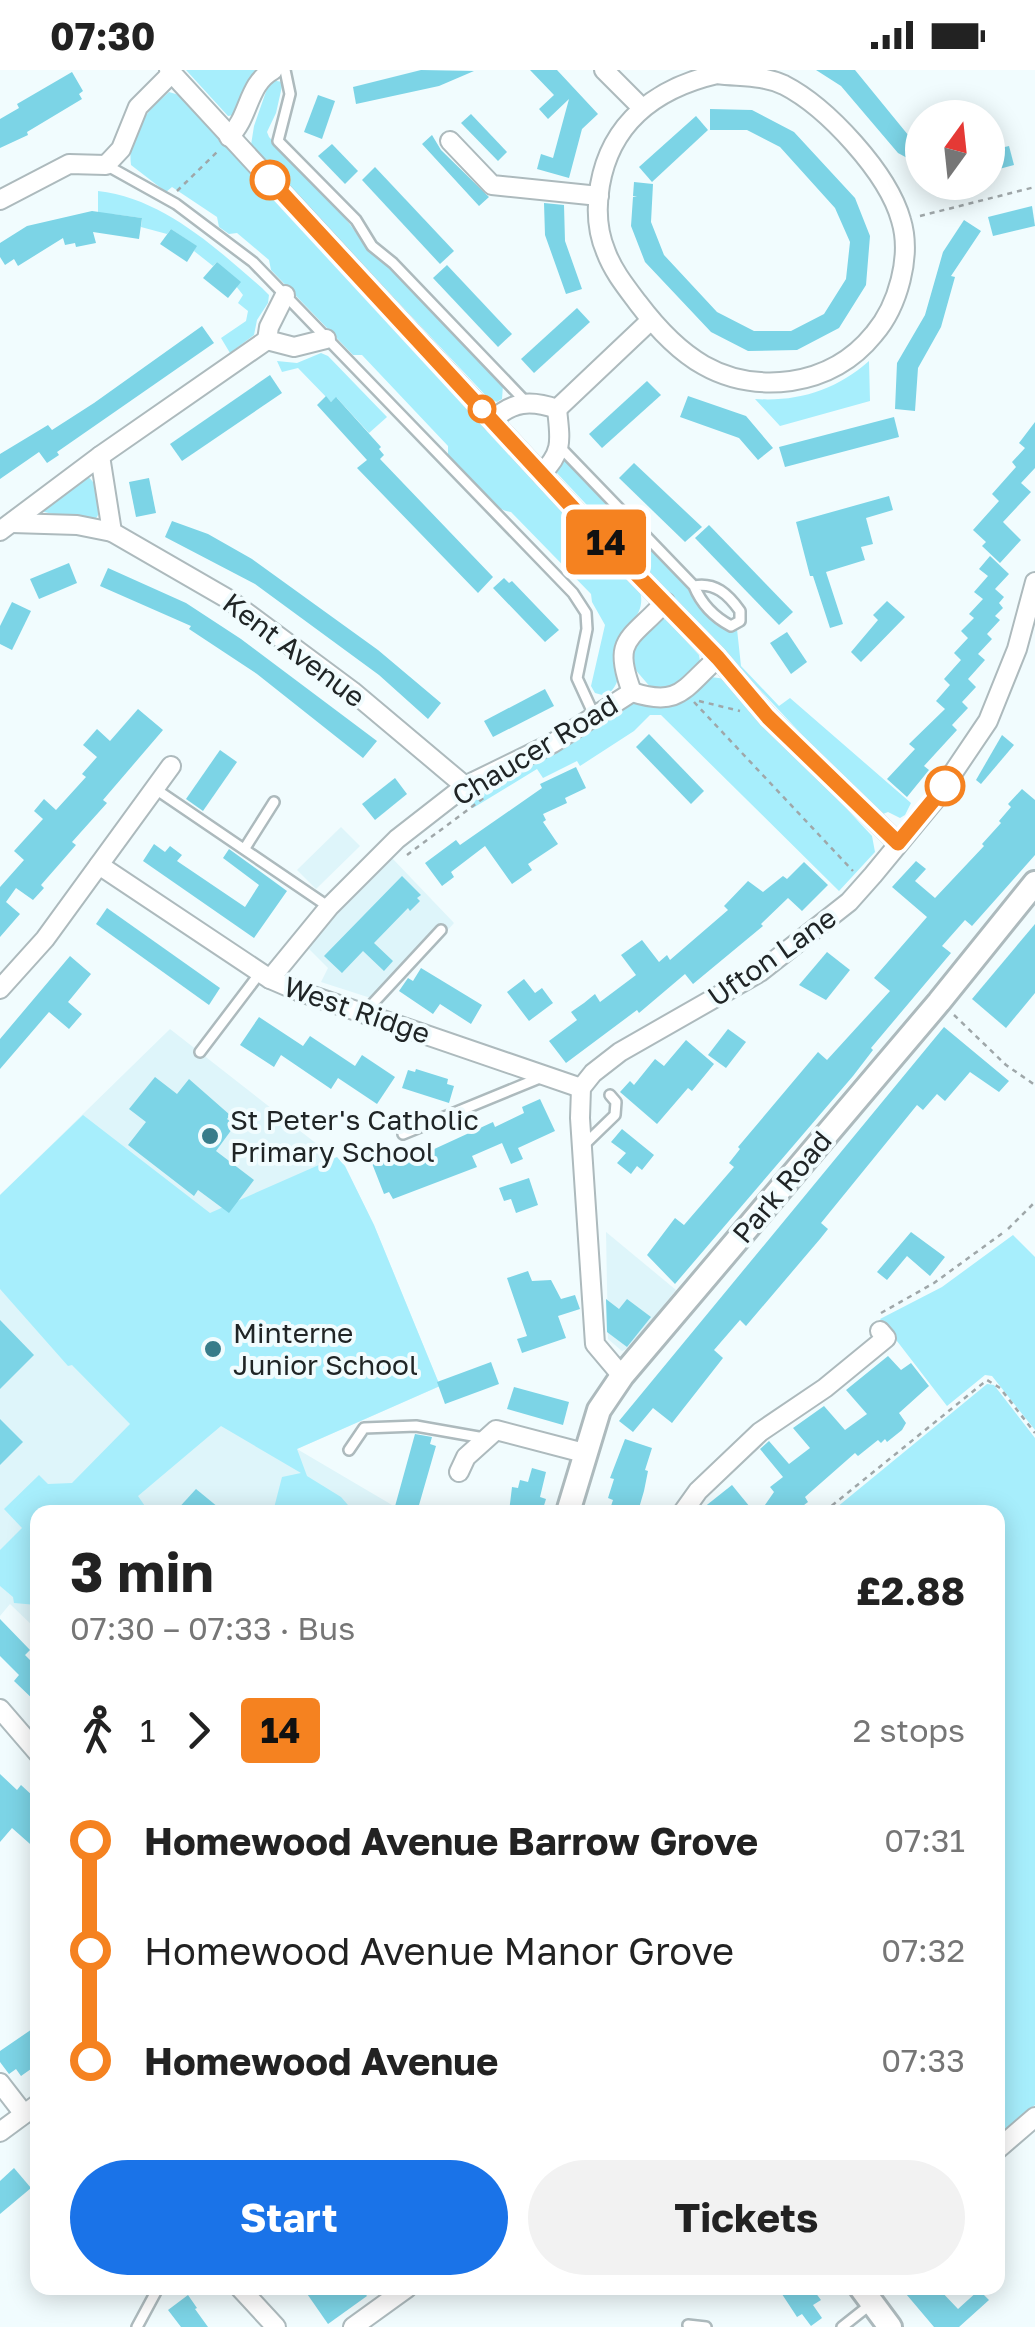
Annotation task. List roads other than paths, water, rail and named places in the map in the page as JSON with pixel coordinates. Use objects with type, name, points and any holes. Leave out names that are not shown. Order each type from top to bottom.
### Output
[{"type":"street","points":[[230,138],[240,126],[256,84],[273,70]]},
{"type":"street","points":[[604,70],[642,108]]},
{"type":"street","points":[[0,200],[68,164],[106,165],[121,149],[138,107],[170,72],[492,421],[718,658],[768,717],[898,843]]},
{"type":"street","points":[[717,74],[761,77],[782,84],[845,136],[887,188],[902,221],[904,240],[900,282],[889,314],[856,353],[815,377],[751,384],[724,376],[697,362],[651,320],[619,277],[598,226],[598,196],[611,146],[642,108],[687,81],[717,74]]},
{"type":"street","points":[[450,141],[492,185],[598,196]]},
{"type":"street","points":[[285,295],[269,327],[268,340],[294,346],[326,339]]},
{"type":"street","points":[[557,410],[651,320]]},
{"type":"street","name":"Kent Avenue","points":[[6,527],[100,456],[268,340]]},
{"type":"street","points":[[492,421],[513,405],[527,403],[557,410]]},
{"type":"street","points":[[542,474],[555,460],[560,447],[557,410]]},
{"type":"street","points":[[100,456],[112,532]]},
{"type":"street","name":"Kent Avenue","points":[[6,527],[76,525],[112,532],[228,598],[352,691],[464,786]]},
{"type":"street","name":"Ufton Lane","points":[[581,1088],[620,1052],[760,972],[850,902],[934,801],[988,721],[1017,648],[1035,582]]},
{"type":"street","name":"Chaucer Road","points":[[632,692],[623,670],[626,642],[665,602]]},
{"type":"street","name":"Chaucer Road","points":[[265,976],[373,860],[464,786],[553,743],[632,692],[668,699],[688,695],[718,658]]},
{"type":"street","points":[[0,989],[45,939],[170,766]]},
{"type":"street","name":"West Ridge","points":[[99,865],[265,976],[581,1088]]},
{"type":"street","name":"Park Road","points":[[570,1505],[599,1410],[622,1376],[1035,883]]},
{"type":"street","points":[[581,1088],[595,1344],[622,1376]]},
{"type":"street","points":[[689,1505],[698,1491],[760,1432],[824,1388],[886,1338],[880,1331]]},
{"type":"street","points":[[459,1472],[466,1457],[496,1430],[584,1454]]},
{"type":"street","points":[[0,1709],[6,1731],[30,1748]]},
{"type":"street","points":[[0,2083],[30,2108]]},
{"type":"street","points":[[0,2132],[30,2110]]},
{"type":"street","points":[[1005,2143],[1035,2117]]},
{"type":"street","points":[[246,2295],[276,2327]]},
{"type":"street","points":[[353,2327],[397,2295]]},
{"type":"street","points":[[867,2295],[890,2327]]},
{"type":"lane","points":[[285,70],[290,94],[278,141],[356,220],[372,246],[393,263],[527,403]]},
{"type":"lane","points":[[106,165],[169,199],[225,238],[573,593],[586,613],[587,630],[577,678],[594,716]]},
{"type":"lane","points":[[560,447],[694,586],[700,600],[722,622],[731,626],[740,621],[740,611],[722,591],[709,585],[694,586]]},
{"type":"lane","points":[[154,788],[329,907]]},
{"type":"lane","points":[[245,848],[274,802]]},
{"type":"lane","points":[[364,1013],[441,930]]},
{"type":"lane","points":[[200,1052],[265,976]]},
{"type":"lane","points":[[403,1134],[545,1076]]},
{"type":"lane","points":[[582,1147],[615,1115],[616,1102],[610,1095]]},
{"type":"lane","points":[[350,1450],[364,1428],[416,1426],[487,1439]]},
{"type":"lane","points":[[137,2327],[154,2295]]},
{"type":"lane","points":[[842,2327],[867,2295]]},
{"type":"lane","points":[[688,2325],[706,2327]]},
{"type":"place","name":"St Peter's Catholic Primary School","points":[[210,1136]]},
{"type":"place","name":"Minterne Junior School","points":[[213,1349]]}]
